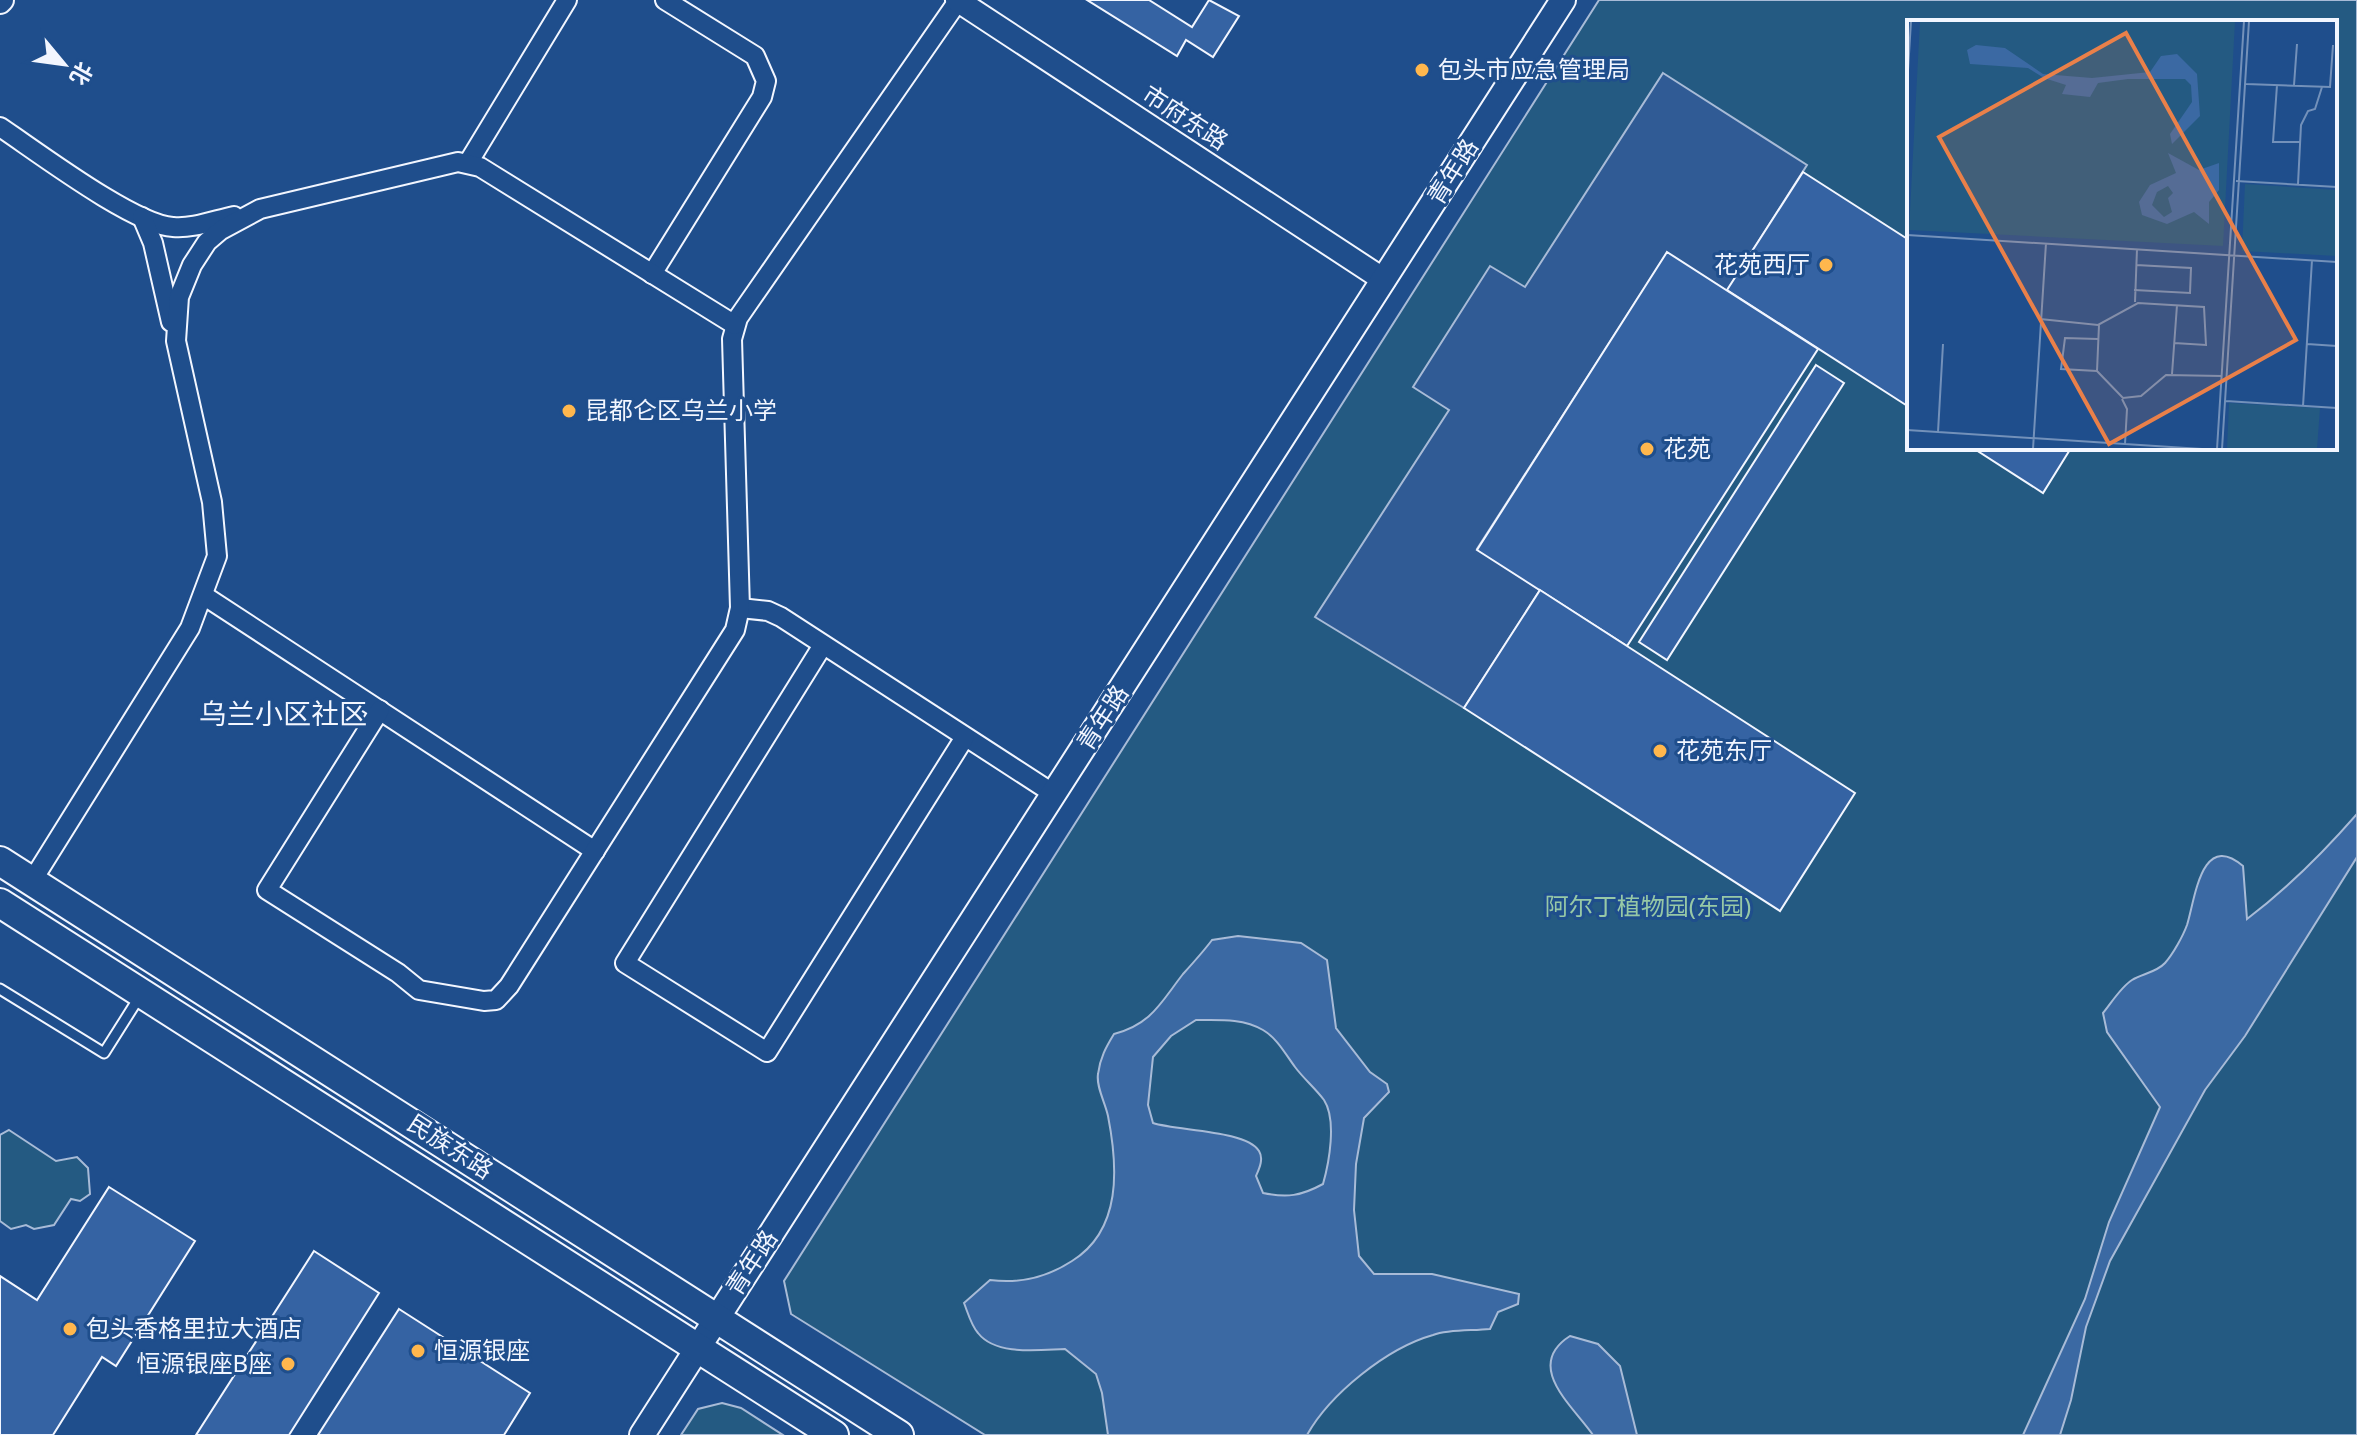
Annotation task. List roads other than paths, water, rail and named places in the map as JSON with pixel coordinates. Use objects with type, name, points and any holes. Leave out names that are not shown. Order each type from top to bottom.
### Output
[{"type":"main road","name":"青年路","points":[[642,1435],[1563,0]]},
{"type":"main road","name":"民族东路","points":[[0,861],[899,1435]]},
{"type":"main road","name":"民族东路","points":[[0,903],[834,1435]]},
{"type":"street","points":[[468,163],[567,0]]},
{"type":"street","points":[[652,274],[762,97],[766,81],[755,56],[665,0]]},
{"type":"street","points":[[380,710],[267,890],[398,973],[419,990],[484,1001],[496,1000],[509,986],[730,640],[740,608],[732,339],[735,325],[743,308],[958,1]]},
{"type":"street","name":"市府东路","points":[[958,1],[1384,280]]},
{"type":"street","points":[[0,127],[142,217],[177,228],[458,162],[468,163],[480,167],[735,325]]},
{"type":"street","points":[[176,341],[179,297],[192,265],[207,242],[221,230],[260,209]]},
{"type":"street","points":[[32,881],[190,628],[217,556],[216,526],[195,418],[153,243],[142,217]]},
{"type":"street","points":[[203,595],[595,851]]},
{"type":"street","points":[[740,608],[768,611],[1054,794]]},
{"type":"street","points":[[823,645],[625,963],[767,1052],[965,737]]},
{"type":"lane","points":[[0,989],[104,1053],[142,993]]},
{"type":"place","name":"包头市应急管理局","points":[[1422,70]]},
{"type":"place","name":"花苑西厅","points":[[1826,265]]},
{"type":"place","name":"昆都仑区乌兰小学","points":[[569,411]]},
{"type":"place","name":"花苑","points":[[1647,449]]},
{"type":"place","name":"花苑东厅","points":[[1660,751]]},
{"type":"place","name":"包头香格里拉大酒店","points":[[70,1329]]},
{"type":"place","name":"恒源银座","points":[[418,1351]]},
{"type":"place","name":"恒源银座B座","points":[[288,1364]]},
{"type":"district","name":"乌兰小区社区","points":[[283,714]]},
{"type":"park label","name":"阿尔丁植物园(东园)","points":[[1648,907]]}]
